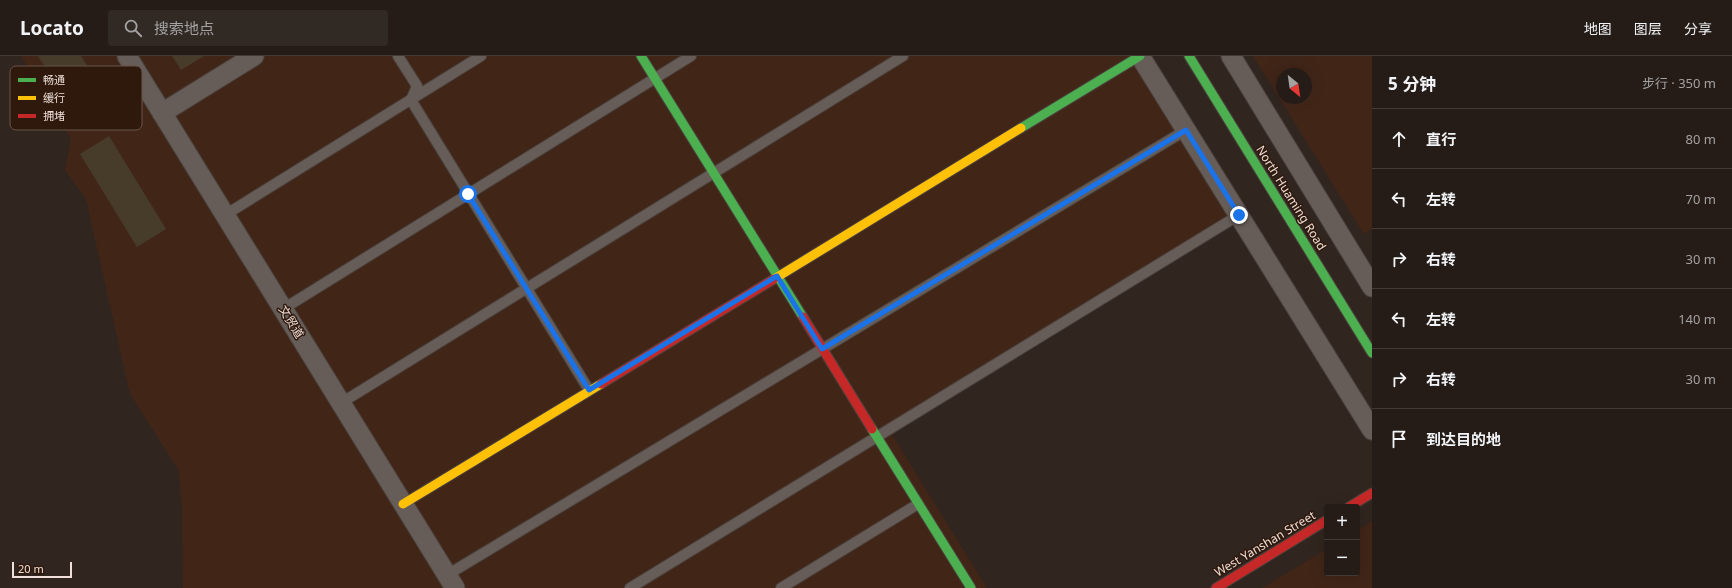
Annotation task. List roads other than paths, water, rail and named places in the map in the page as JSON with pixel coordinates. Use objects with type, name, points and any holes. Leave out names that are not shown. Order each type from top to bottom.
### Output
[{"type":"street","name":"文贸道","points":[[127,56],[133,66]]},
{"type":"street","points":[[162,113],[254,56]]},
{"type":"street","points":[[641,56],[971,588]]},
{"type":"street","points":[[403,504],[1140,56],[1372,430]]},
{"type":"street","name":"North Huaming Road","points":[[1189,56],[1372,353]]},
{"type":"street","points":[[1231,56],[1372,287]]},
{"type":"street","name":"文贸道","points":[[142,80],[451,581]]},
{"type":"street","points":[[1354,504],[1372,493]]},
{"type":"street","name":"West Yanshan Street","points":[[1216,588],[1324,522]]},
{"type":"lane","points":[[398,56],[417,86],[411,100]]},
{"type":"lane","points":[[225,215],[482,56]]},
{"type":"lane","points":[[283,309],[691,56]]},
{"type":"lane","points":[[340,403],[903,56]]},
{"type":"lane","points":[[411,100],[589,390]]},
{"type":"lane","points":[[451,581],[822,349],[1186,130]]},
{"type":"lane","points":[[630,588],[1239,215]]},
{"type":"lane","points":[[781,588],[918,504]]}]
